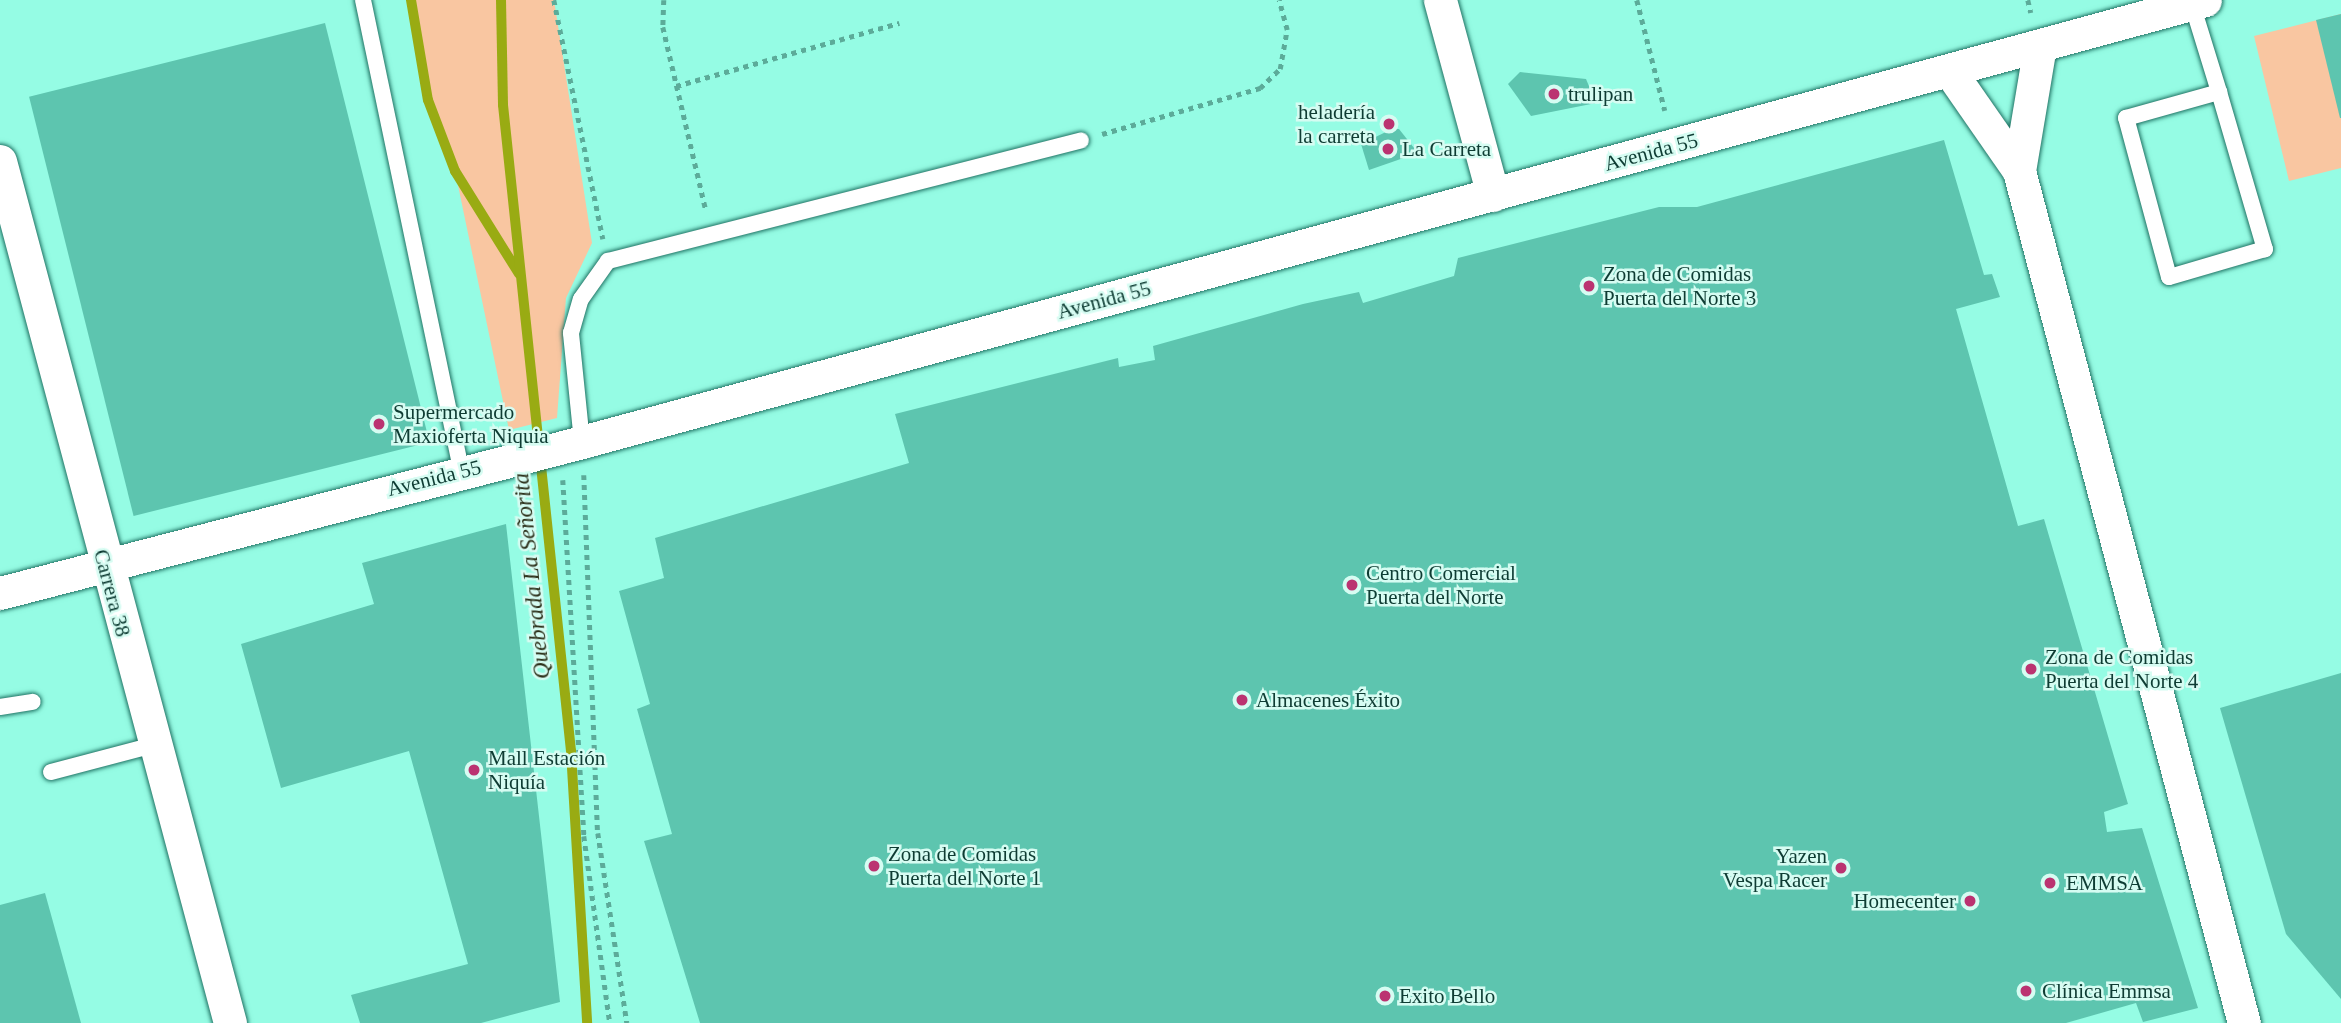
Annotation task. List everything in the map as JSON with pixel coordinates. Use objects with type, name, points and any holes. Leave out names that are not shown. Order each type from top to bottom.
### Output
[{"type":"street","points":[[1440,0],[1493,195]]},
{"type":"street","name":"Avenida 55","points":[[0,593],[474,468],[576,444],[1674,145],[1951,73],[2199,2]]},
{"type":"street","points":[[2019,171],[2040,46]]},
{"type":"street","points":[[1951,73],[2019,171],[2244,1023]]},
{"type":"street","name":"Carrera 38","points":[[0,161],[104,564],[230,1023]]},
{"type":"lane","points":[[363,0],[474,468]]},
{"type":"lane","points":[[2199,2],[2219,92],[2264,249],[2169,277],[2126,118],[2219,92]]},
{"type":"lane","points":[[576,444],[571,333],[581,299],[608,261],[1081,140]]},
{"type":"lane","points":[[0,707],[33,702]]},
{"type":"lane","points":[[51,772],[154,745]]},
{"type":"path","points":[[554,0],[608,261]]},
{"type":"path","points":[[664,0],[663,27],[712,235]]},
{"type":"path","points":[[1081,140],[1260,88],[1280,69],[1287,30],[1279,0]]},
{"type":"path","points":[[1637,0],[1674,145]]},
{"type":"path","points":[[676,86],[899,23]]},
{"type":"path","points":[[576,444],[598,833],[627,1023]]},
{"type":"path","points":[[563,479],[583,836],[610,1023]]},
{"type":"shaded area","points":[[411,0],[554,0],[592,243],[566,298],[557,418],[509,430],[455,171],[428,100]]},
{"type":"shaded area","points":[[2341,14],[2341,168],[2289,181],[2254,36]]},
{"type":"building","points":[[2341,14],[2341,118],[2340,118],[2316,20]]},
{"type":"building","points":[[325,23],[430,442],[134,516],[29,97]]},
{"type":"building","name":"trulipan","points":[[1520,72],[1586,79],[1596,103],[1531,116],[1508,84]]},
{"type":"building","name":"heladería la carreta","points":[[1396,119],[1398,126],[1383,130],[1381,123]]},
{"type":"building","name":"La Carreta","points":[[1392,129],[1399,129],[1418,153],[1369,170],[1361,144]]},
{"type":"building","name":"Centro Comercial Puerta del Norte","points":[[1944,140],[1984,275],[1992,274],[2000,297],[1956,309],[2018,526],[2044,519],[2128,804],[2104,812],[2107,832],[2142,828],[2198,1008],[2143,1022],[2136,1003],[2066,1023],[700,1023],[644,841],[672,834],[637,709],[650,704],[619,591],[664,578],[655,538],[909,463],[895,414],[1118,358],[1119,367],[1155,360],[1153,346],[1303,304],[1359,292],[1363,303],[1454,276],[1458,258],[1659,207],[1697,207]]},
{"type":"building","name":"Mall Estación Niquía","points":[[506,524],[560,1002],[481,1023],[360,1023],[351,995],[468,964],[409,751],[281,788],[241,644],[374,604],[362,563]]},
{"type":"building","points":[[2341,673],[2341,999],[2286,934],[2220,708]]},
{"type":"building","points":[[45,893],[81,1023],[0,1023],[0,905]]},
{"type":"waterway","points":[[411,0],[428,100],[455,171],[519,274]]},
{"type":"waterway","name":"Quebrada La Señorita","points":[[501,0],[503,105],[571,751],[587,1023]]},
{"type":"place","name":"trulipan","points":[[1554,94]]},
{"type":"place","name":"heladería la carreta","points":[[1389,124]]},
{"type":"place","name":"La Carreta","points":[[1388,149]]},
{"type":"place","name":"Zona de Comidas Puerta del Norte 3","points":[[1589,286]]},
{"type":"place","name":"Supermercado Maxioferta Niquia","points":[[379,424]]},
{"type":"place","name":"Centro Comercial Puerta del Norte","points":[[1352,585]]},
{"type":"place","name":"Zona de Comidas Puerta del Norte 4","points":[[2031,669]]},
{"type":"place","name":"Almacenes Éxito","points":[[1242,700]]},
{"type":"place","name":"Mall Estación Niquía","points":[[474,770]]},
{"type":"place","name":"Zona de Comidas Puerta del Norte 1","points":[[874,866]]},
{"type":"place","name":"Yazen Vespa Racer","points":[[1841,868]]},
{"type":"place","name":"EMMSA","points":[[2050,883]]},
{"type":"place","name":"Homecenter","points":[[1970,901]]},
{"type":"place","name":"Clínica Emmsa","points":[[2026,991]]},
{"type":"place","name":"Exito Bello","points":[[1385,996]]}]
